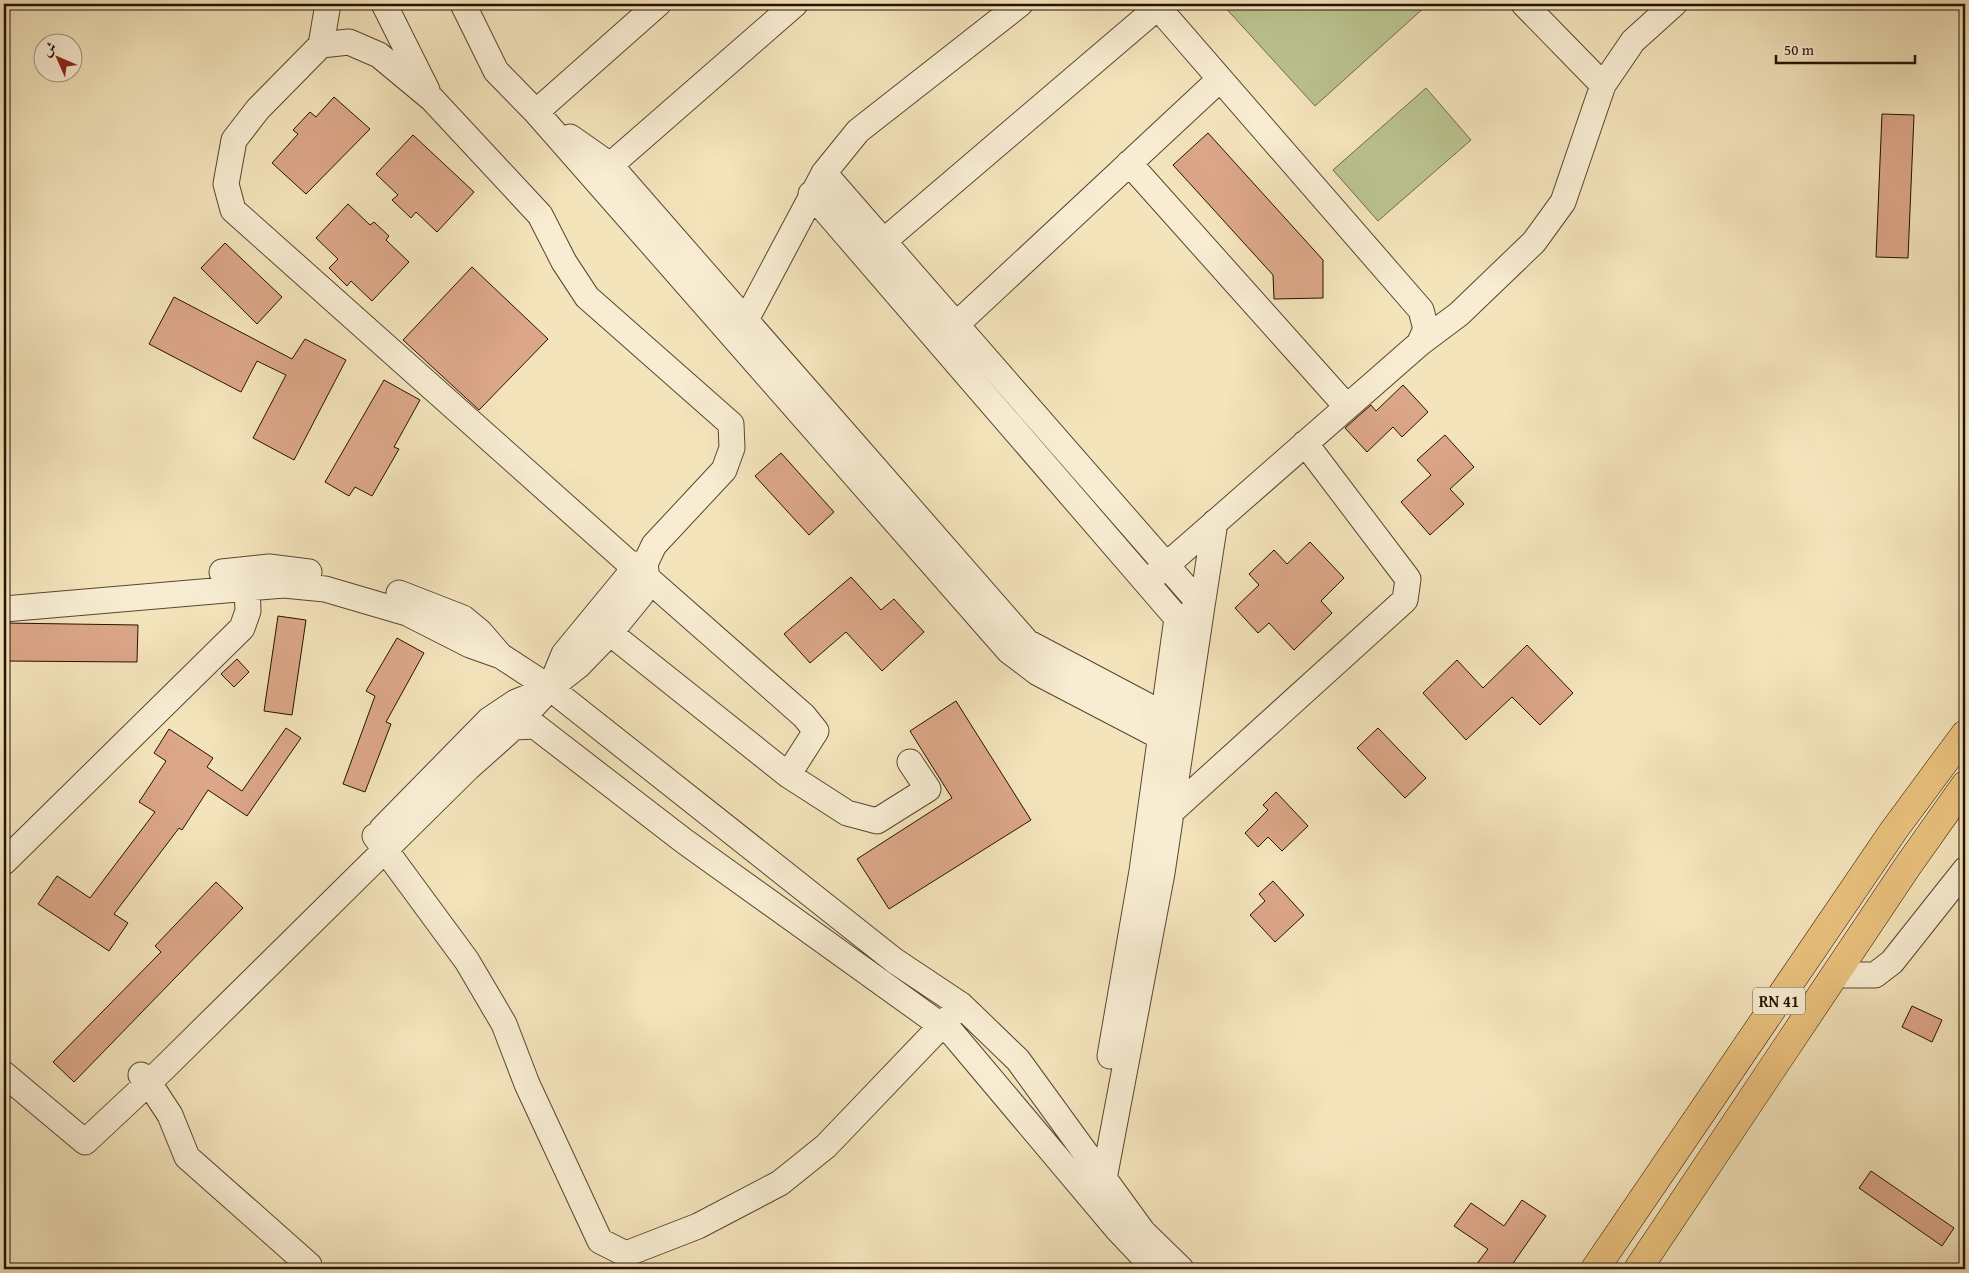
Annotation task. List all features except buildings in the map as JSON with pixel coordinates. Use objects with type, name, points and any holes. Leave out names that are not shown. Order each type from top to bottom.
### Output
[{"type":"highway","name":"RN 41","points":[[1595,1269],[1894,830],[1965,734]]},
{"type":"highway","name":"RN 41","points":[[1648,1262],[1907,866],[1965,786]]},
{"type":"lane","points":[[328,4],[321,46],[258,109],[234,140],[226,184],[233,210],[640,568],[804,716],[816,730],[788,775]]},
{"type":"lane","points":[[384,4],[432,99]]},
{"type":"lane","points":[[463,4],[496,71],[536,112],[602,172],[740,330],[1027,642],[1172,731]]},
{"type":"lane","points":[[536,112],[658,4]]},
{"type":"lane","points":[[602,172],[795,4]]},
{"type":"lane","points":[[740,330],[824,172],[858,131],[1020,4]]},
{"type":"lane","points":[[1524,4],[1603,85]]},
{"type":"lane","points":[[1146,583],[1419,344],[1459,314],[1534,242],[1563,202],[1603,85],[1633,41],[1674,4]]},
{"type":"lane","points":[[875,249],[1156,6],[1421,310],[1426,329],[1419,344]]},
{"type":"lane","points":[[4,1074],[85,1142],[145,1079],[381,842],[488,720],[516,702],[550,688],[564,654],[629,575],[640,568],[654,545],[724,470],[732,448],[731,424],[587,297],[564,262],[540,214],[432,99],[379,55],[349,42],[321,46]]},
{"type":"lane","points":[[938,341],[1220,79]]},
{"type":"lane","points":[[1129,163],[1347,407]]},
{"type":"lane","points":[[824,172],[938,341],[1177,618],[1172,731],[1171,812],[1162,873],[1098,1170]]},
{"type":"lane","points":[[812,194],[956,324],[1202,606]]},
{"type":"lane","points":[[1171,812],[1406,600],[1408,579],[1305,443]]},
{"type":"lane","points":[[1095,1202],[1098,1170],[1142,871],[1172,731],[1202,606],[1215,522]]},
{"type":"lane","points":[[4,595],[269,567],[329,575],[406,595],[463,618],[480,632],[500,656]]},
{"type":"lane","points":[[381,842],[514,727],[550,688],[578,666],[610,633],[641,595],[640,568]]},
{"type":"lane","points":[[4,609],[247,586],[284,585],[326,589],[407,613],[470,645],[500,656],[550,688],[895,961],[961,1005],[1018,1060],[1143,1232],[1181,1269]]},
{"type":"lane","points":[[4,862],[242,628],[248,611],[247,586]]},
{"type":"lane","points":[[1177,618],[1202,606]]},
{"type":"lane","points":[[610,633],[788,775],[847,813],[877,821],[928,789],[910,762]]},
{"type":"lane","points":[[514,727],[535,726],[684,841],[953,1034],[1095,1202],[1155,1269]]},
{"type":"lane","points":[[381,842],[467,961],[504,1024],[531,1093],[600,1241],[626,1254],[698,1226],[780,1183],[826,1146],[961,1005]]},
{"type":"lane","points":[[1836,975],[1875,976],[1892,962],[1965,870]]},
{"type":"lane","points":[[4,1062],[84,1129],[145,1079]]},
{"type":"lane","points":[[145,1079],[170,1115],[187,1157],[310,1265],[306,1269]]},
{"type":"green space","points":[[1222,4],[1424,4],[1426,6],[1315,106]]},
{"type":"green space","points":[[1426,88],[1471,140],[1378,221],[1333,170]]}]
